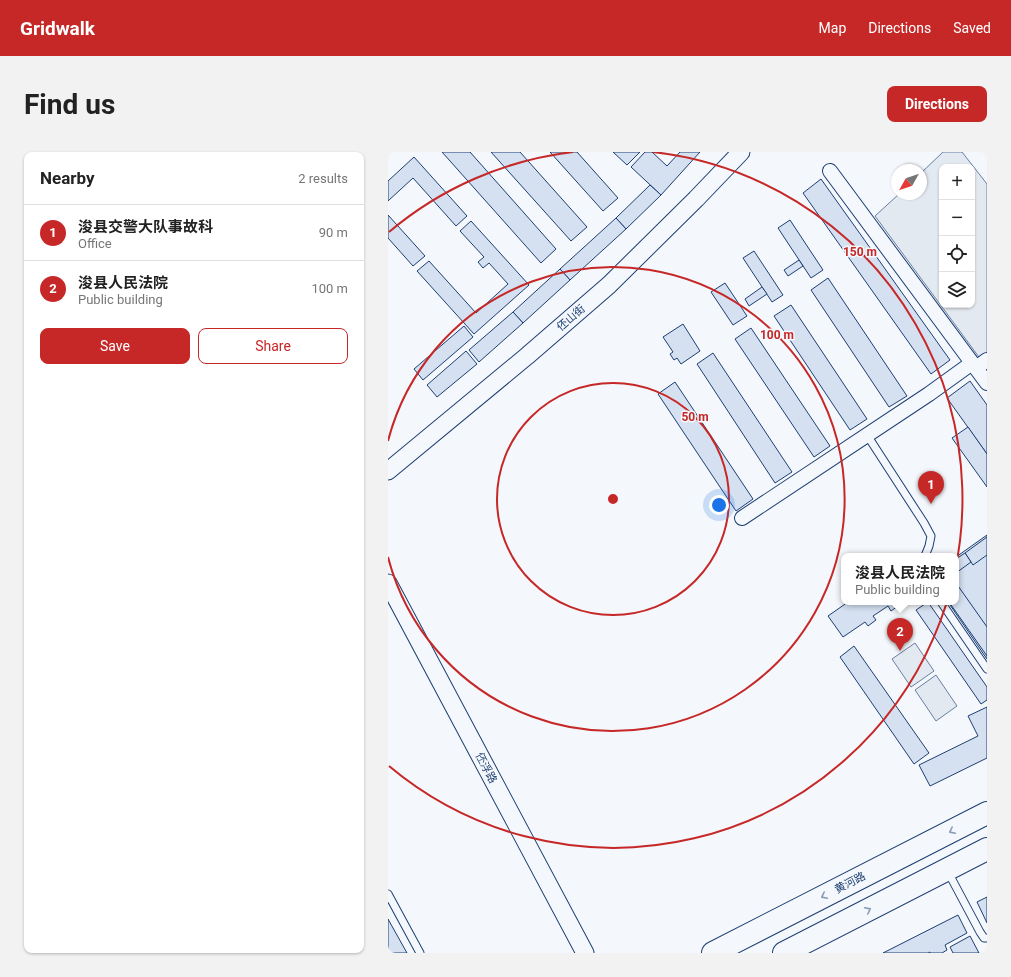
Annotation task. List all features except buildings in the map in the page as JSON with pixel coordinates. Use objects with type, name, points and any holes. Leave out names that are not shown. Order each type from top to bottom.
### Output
[{"type":"main road","name":"黄河路","points":[[713,953],[987,813]]},
{"type":"main road","points":[[784,953],[987,849]]},
{"type":"street","name":"伾山街","points":[[388,471],[527,356],[609,285],[741,152]]},
{"type":"street","points":[[830,171],[978,363],[987,383]]},
{"type":"street","points":[[742,518],[978,363]]},
{"type":"street","name":"伾浮路","points":[[388,583],[585,953]]},
{"type":"lane","points":[[867,435],[924,523],[930,536],[929,546],[926,553]]},
{"type":"lane","points":[[943,605],[987,669]]},
{"type":"lane","points":[[947,870],[980,932],[984,938],[987,938]]},
{"type":"lane","points":[[388,894],[420,953]]},
{"type":"shaded area","points":[[943,152],[962,152],[971,164],[939,164],[939,303],[875,216],[892,200],[927,200],[927,167]]},
{"type":"shaded area","points":[[975,169],[987,184],[987,368],[943,308],[975,308]]},
{"type":"shaded area","points":[[915,643],[934,671],[911,687],[892,659]]},
{"type":"shaded area","points":[[936,675],[957,706],[936,721],[915,690]]},
{"type":"place","name":"浚县交警大队事故科","points":[[931,504]]},
{"type":"place","name":"浚县人民法院","points":[[900,651]]}]
